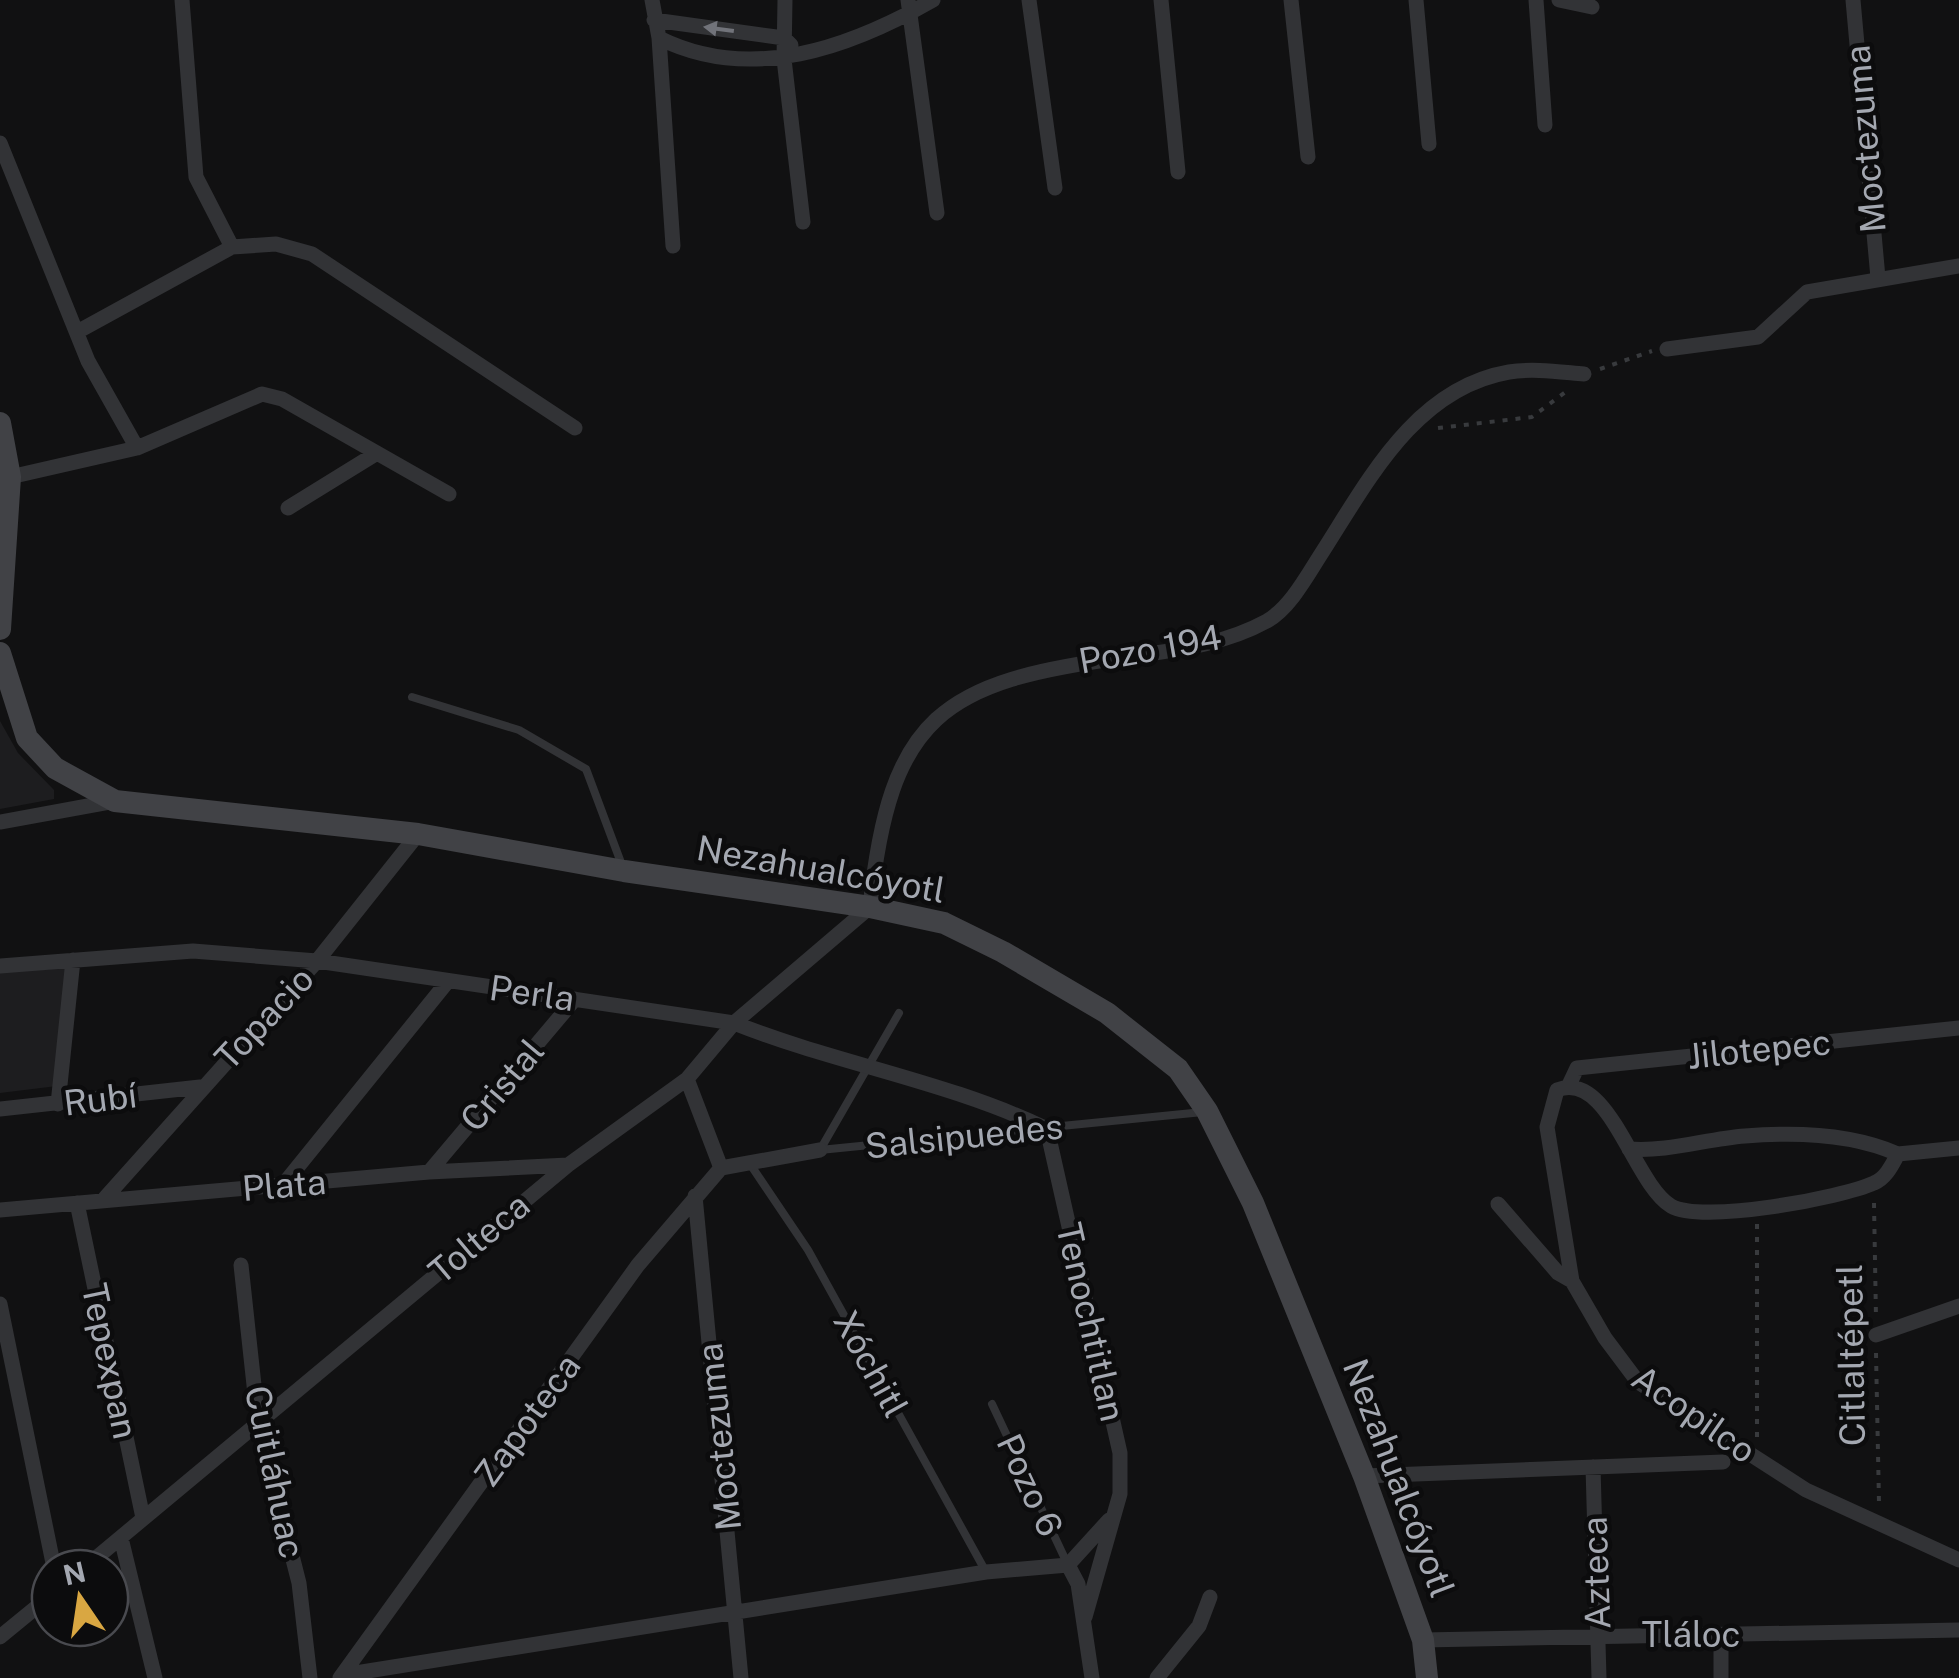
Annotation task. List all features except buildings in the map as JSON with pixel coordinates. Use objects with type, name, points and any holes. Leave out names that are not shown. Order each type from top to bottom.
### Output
[{"type":"main road","points":[[0,423],[10,477],[0,629]]},
{"type":"main road","points":[[0,653],[10,698],[27,738],[55,768],[115,801]]},
{"type":"main road","name":"Nezahualcóyotl","points":[[115,801],[418,834],[624,871],[870,907],[944,923],[1003,952],[1107,1013],[1178,1069],[1208,1112],[1253,1203],[1364,1476],[1423,1640],[1427,1678]]},
{"type":"street","points":[[182,0],[196,177],[232,247]]},
{"type":"street","points":[[652,0],[659,38],[673,246]]},
{"type":"street","points":[[786,0],[784,59],[803,222]]},
{"type":"street","points":[[659,38],[677,47],[738,58],[784,59],[852,42],[909,7],[933,0]]},
{"type":"street","points":[[1029,0],[1055,188]]},
{"type":"street","points":[[1161,0],[1178,172]]},
{"type":"street","points":[[1291,0],[1308,157]]},
{"type":"street","points":[[1416,0],[1429,144]]},
{"type":"street","points":[[1536,0],[1545,125]]},
{"type":"street","points":[[1558,0],[1592,7]]},
{"type":"street","name":"Moctezuma","points":[[1853,0],[1878,278]]},
{"type":"street","points":[[909,7],[937,214]]},
{"type":"street","points":[[654,20],[784,38],[801,55]]},
{"type":"street","points":[[0,143],[102,391],[137,448]]},
{"type":"street","points":[[77,332],[232,247],[276,244],[312,254],[575,428]]},
{"type":"street","points":[[1667,349],[1758,338],[1807,292],[1959,266]]},
{"type":"street","name":"Pozo 194","points":[[870,907],[878,830],[894,782],[912,744],[950,706],[1042,668],[1204,647],[1270,620],[1297,591],[1406,429],[1450,394],[1487,377],[1512,372],[1584,374]]},
{"type":"street","points":[[10,477],[137,448],[262,394],[282,399],[448,494]]},
{"type":"street","points":[[288,508],[376,453]]},
{"type":"street","points":[[0,822],[115,801]]},
{"type":"street","name":"Topacio","points":[[105,1198],[200,1087],[317,962],[418,834]]},
{"type":"street","name":"Tolteca","points":[[109,1548],[568,1164],[687,1079],[734,1023],[870,907]]},
{"type":"street","name":"Perla","points":[[0,966],[194,951],[317,962],[574,998],[734,1023],[792,1046],[992,1102],[1047,1128]]},
{"type":"street","points":[[58,1104],[74,960]]},
{"type":"street","points":[[284,1185],[448,980]]},
{"type":"street","name":"Cristal","points":[[429,1172],[574,998]]},
{"type":"street","name":"Jilotepec","points":[[1569,1085],[1578,1068],[1959,1028]]},
{"type":"street","points":[[687,1079],[721,1168]]},
{"type":"street","points":[[1569,1085],[1585,1089],[1602,1106],[1654,1194],[1675,1209],[1757,1210],[1874,1183],[1886,1175],[1898,1154]]},
{"type":"street","name":"Acopilco","points":[[1569,1085],[1558,1090],[1547,1126],[1572,1282],[1605,1338],[1638,1382],[1806,1490],[1959,1560]]},
{"type":"street","name":"Rubí","points":[[0,1109],[200,1087]]},
{"type":"street","name":"Tenochtitlan","points":[[1047,1128],[1120,1453],[1120,1494],[1085,1617]]},
{"type":"street","points":[[1629,1150],[1764,1136],[1836,1138],[1898,1154],[1959,1148]]},
{"type":"street","name":"Salsipuedes","points":[[721,1168],[820,1150]]},
{"type":"street","name":"Plata","points":[[0,1210],[105,1198],[568,1164]]},
{"type":"street","name":"Zapoteca","points":[[342,1676],[638,1265],[721,1168]]},
{"type":"street","name":"Moctezuma","points":[[695,1196],[741,1678]]},
{"type":"street","name":"Tepexpan","points":[[77,1204],[142,1518]]},
{"type":"street","points":[[1498,1204],[1558,1273],[1572,1282]]},
{"type":"street","name":"Cuitláhuac","points":[[241,1265],[258,1422],[299,1583],[310,1678]]},
{"type":"street","points":[[0,1304],[50,1548]]},
{"type":"street","points":[[1876,1335],[1959,1306]]},
{"type":"street","points":[[1364,1476],[1723,1462]]},
{"type":"street","name":"Azteca","points":[[1593,1468],[1599,1678]]},
{"type":"street","points":[[342,1676],[986,1572],[1068,1565],[1114,1516]]},
{"type":"street","points":[[121,1538],[155,1678]]},
{"type":"street","points":[[1068,1565],[1078,1584],[1092,1678]]},
{"type":"street","points":[[1156,1678],[1198,1626],[1210,1597]]},
{"type":"street","points":[[0,1637],[30,1612]]},
{"type":"street","name":"Tláloc","points":[[1423,1640],[1598,1633],[1722,1635],[1959,1630]]},
{"type":"street","points":[[1720,1678],[1722,1635]]},
{"type":"lane","points":[[412,698],[519,730],[586,769],[624,871]]},
{"type":"lane","points":[[820,1150],[900,1014]]},
{"type":"lane","name":"Salsipuedes","points":[[820,1150],[1208,1112]]},
{"type":"lane","name":"Xóchitl","points":[[748,1161],[808,1250],[986,1572]]},
{"type":"lane","name":"Pozo 6","points":[[992,1404],[1068,1565]]},
{"type":"path","points":[[1406,429],[1479,426],[1532,416],[1550,407],[1584,374],[1632,355],[1667,349]]},
{"type":"path","name":"Citlaltépetl","points":[[1874,1183],[1879,1526]]},
{"type":"path","points":[[1757,1210],[1757,1459]]},
{"type":"shaded area","points":[[0,721],[18,753],[54,790],[54,799],[0,809]]},
{"type":"shaded area","points":[[68,968],[57,1086],[0,1093],[0,972]]}]
